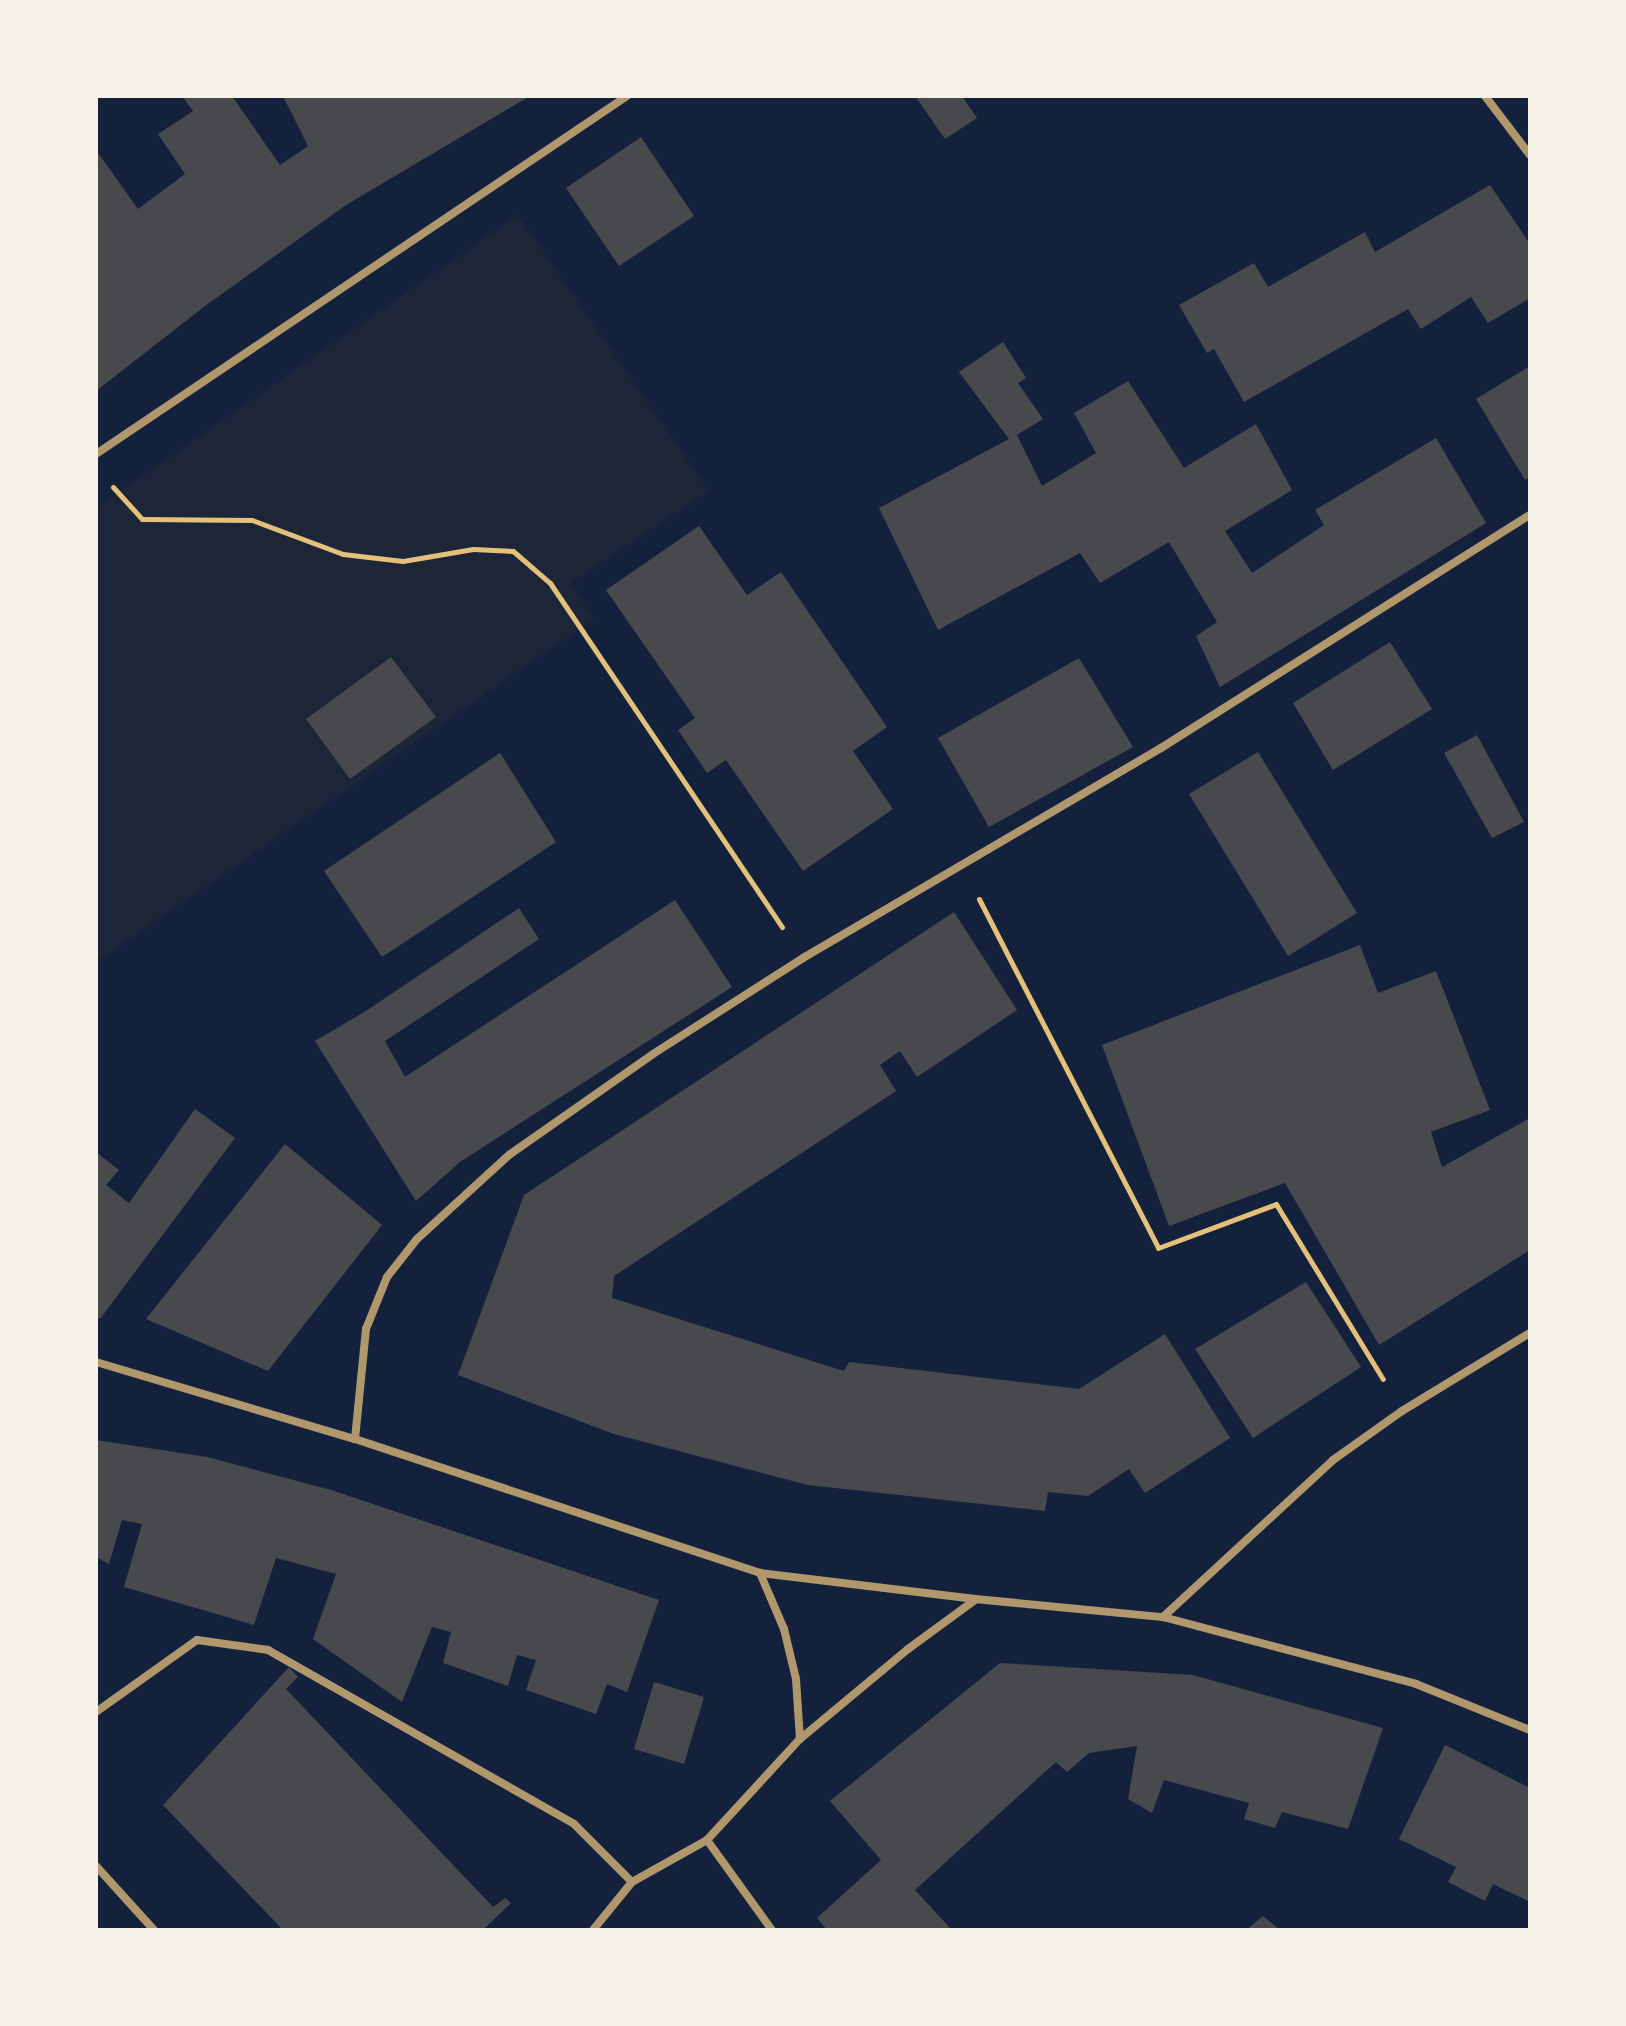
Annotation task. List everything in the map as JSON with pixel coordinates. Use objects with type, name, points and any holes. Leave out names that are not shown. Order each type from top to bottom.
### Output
[{"type":"street","points":[[96,454],[627,96]]},
{"type":"street","points":[[1485,96],[1530,155]]},
{"type":"street","points":[[355,1439],[366,1329],[387,1277],[417,1239],[509,1155],[653,1054],[803,958],[1161,748],[1530,515]]},
{"type":"street","points":[[1163,1617],[1333,1460],[1402,1411],[1530,1333]]},
{"type":"street","points":[[96,1362],[355,1439],[760,1573],[975,1599],[1163,1617],[1416,1684],[1530,1730]]},
{"type":"street","points":[[760,1573],[784,1629],[796,1679],[800,1739]]},
{"type":"street","points":[[593,1930],[632,1882],[707,1840],[800,1739],[908,1649],[975,1599]]},
{"type":"street","points":[[96,1712],[197,1640],[268,1650],[574,1824],[632,1882]]},
{"type":"street","points":[[707,1840],[772,1930]]},
{"type":"street","points":[[96,1866],[154,1930]]},
{"type":"path","points":[[105,479],[142,519],[252,520],[343,554],[403,561],[473,549],[513,551],[550,583],[803,958]]},
{"type":"path","points":[[961,866],[1158,1248],[1276,1204],[1402,1411]]},
{"type":"shaded area","points":[[518,215],[709,491],[571,583],[594,619],[96,962],[96,508]]},
{"type":"building","points":[[182,96],[232,96],[280,165],[308,146],[283,96],[530,96],[346,205],[205,306],[96,391],[96,150],[138,209],[185,174],[158,134],[193,111]]},
{"type":"building","points":[[915,96],[962,96],[977,118],[945,139]]},
{"type":"building","points":[[641,137],[694,216],[619,266],[566,188]]},
{"type":"building","points":[[1490,185],[1530,244],[1530,298],[1488,323],[1471,297],[1421,329],[1408,309],[1244,402],[1214,349],[1207,353],[1179,305],[1254,263],[1268,287],[1365,232],[1375,252]]},
{"type":"building","points":[[1003,342],[1026,378],[1018,383],[1043,419],[1017,435],[1042,486],[1096,453],[1074,413],[1128,381],[1184,468],[1256,424],[1292,490],[1225,531],[1252,573],[1324,525],[1315,510],[1436,438],[1486,523],[1220,687],[1196,636],[1217,622],[1169,542],[1100,583],[1080,553],[938,630],[879,508],[1009,439],[959,372]]},
{"type":"building","points":[[1530,366],[1530,477],[1525,480],[1476,399]]},
{"type":"building","points":[[699,526],[747,595],[781,572],[887,727],[853,751],[893,809],[803,871],[726,760],[707,773],[678,730],[695,718],[606,590]]},
{"type":"building","points":[[1390,642],[1432,709],[1333,770],[1293,703]]},
{"type":"building","points":[[391,657],[436,717],[350,779],[306,719]]},
{"type":"building","points":[[1079,658],[1133,747],[989,827],[938,738]]},
{"type":"building","points":[[1477,735],[1524,822],[1492,838],[1444,753]]},
{"type":"building","points":[[1258,752],[1357,913],[1288,956],[1189,794]]},
{"type":"building","points":[[500,753],[556,842],[382,957],[324,871]]},
{"type":"building","points":[[675,900],[732,987],[460,1162],[416,1201],[315,1041],[366,1011],[519,908],[539,939],[385,1041],[405,1077]]},
{"type":"building","points":[[954,912],[1017,1010],[917,1077],[900,1051],[880,1065],[896,1091],[614,1276],[612,1298],[844,1371],[849,1362],[1079,1389],[1165,1334],[1230,1438],[1145,1493],[1129,1469],[1088,1496],[1048,1492],[1045,1511],[808,1485],[614,1434],[458,1375],[524,1195]]},
{"type":"building","points":[[1360,945],[1378,993],[1436,971],[1490,1110],[1431,1132],[1442,1167],[1530,1118],[1530,1250],[1379,1345],[1285,1183],[1169,1226],[1102,1045]]},
{"type":"building","points":[[195,1109],[235,1138],[100,1319],[96,1316],[96,1152],[119,1170],[106,1185],[129,1203]]},
{"type":"building","points":[[285,1144],[382,1225],[268,1371],[146,1319]]},
{"type":"building","points":[[1306,1282],[1361,1367],[1253,1438],[1195,1349]]},
{"type":"building","points":[[96,1440],[207,1457],[331,1490],[659,1600],[627,1692],[607,1684],[596,1714],[526,1690],[536,1660],[517,1655],[508,1686],[443,1663],[451,1632],[432,1627],[402,1702],[313,1639],[336,1574],[276,1558],[254,1625],[124,1587],[142,1524],[122,1520],[109,1564],[96,1557]]},
{"type":"building","points":[[1000,1663],[1193,1675],[1383,1728],[1348,1829],[1282,1812],[1275,1828],[1244,1819],[1249,1803],[1164,1780],[1152,1813],[1128,1799],[1137,1746],[1089,1753],[1067,1772],[1056,1762],[915,1890],[952,1930],[827,1930],[817,1918],[881,1860],[830,1801]]},
{"type":"building","points":[[289,1667],[298,1677],[286,1689],[493,1907],[505,1898],[511,1903],[483,1930],[283,1930],[163,1805]]},
{"type":"building","points":[[654,1682],[704,1697],[684,1764],[634,1749]]},
{"type":"building","points":[[1445,1745],[1530,1788],[1530,1902],[1493,1884],[1485,1901],[1448,1882],[1456,1867],[1399,1839]]},
{"type":"building","points":[[1263,1916],[1280,1930],[1246,1930]]}]
